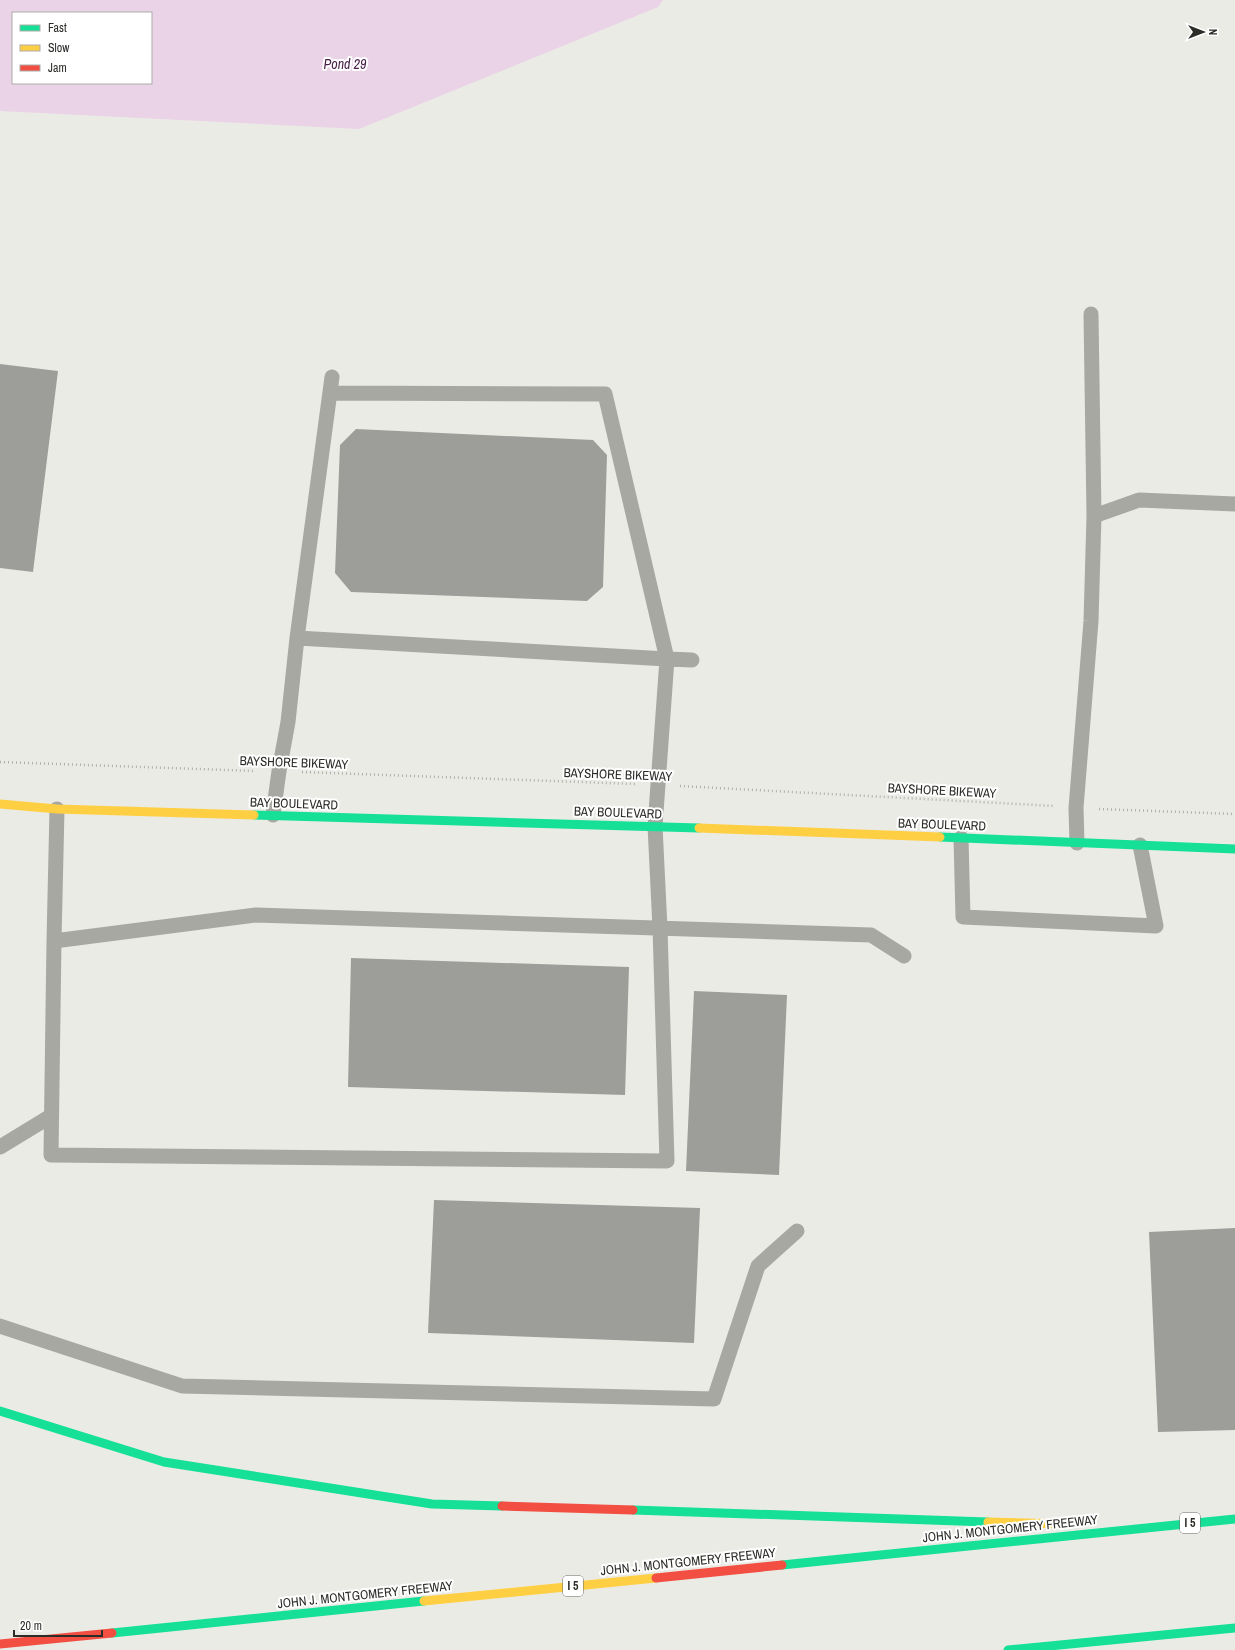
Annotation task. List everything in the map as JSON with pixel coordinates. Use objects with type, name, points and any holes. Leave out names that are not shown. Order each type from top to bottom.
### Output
[{"type":"main road","name":"BAY BOULEVARD","points":[[0,804],[57,809],[654,826],[1235,849]]},
{"type":"main road","points":[[0,1410],[164,1462],[432,1504],[863,1517],[1145,1528]]},
{"type":"main road","name":"JOHN J. MONTGOMERY FREEWAY","points":[[0,1644],[1235,1519]]},
{"type":"main road","points":[[1178,1644],[1231,1628]]},
{"type":"main road","points":[[1008,1650],[1231,1628]]},
{"type":"lane","points":[[1077,842],[1076,808],[1091,621],[1094,516],[1091,314]]},
{"type":"lane","points":[[273,815],[288,722],[296,638],[332,377]]},
{"type":"lane","points":[[57,809],[51,1155],[667,1161],[660,928],[654,826],[667,659],[606,394],[330,393]]},
{"type":"lane","points":[[1094,516],[1139,500],[1235,504]]},
{"type":"lane","points":[[296,638],[692,660]]},
{"type":"lane","points":[[961,838],[963,917],[1156,926],[1140,845]]},
{"type":"lane","points":[[54,941],[256,915],[871,935],[904,956]]},
{"type":"lane","points":[[0,1147],[51,1116]]},
{"type":"lane","points":[[0,1326],[182,1386],[714,1399],[758,1266],[797,1231]]},
{"type":"path","name":"BAYSHORE BIKEWAY","points":[[0,762],[658,785],[1076,808],[1235,814]]},
{"type":"water","name":"Pond 29","points":[[0,0],[663,0],[658,7],[359,129],[0,111]]},
{"type":"building","points":[[0,364],[58,371],[33,572],[0,568]]},
{"type":"building","points":[[356,429],[593,440],[607,455],[603,587],[587,601],[351,592],[335,573],[340,445]]},
{"type":"building","points":[[351,958],[629,967],[625,1095],[348,1087]]},
{"type":"building","points":[[694,991],[787,995],[779,1175],[686,1171]]},
{"type":"building","points":[[434,1200],[700,1208],[694,1343],[428,1333]]},
{"type":"building","points":[[1235,1228],[1235,1430],[1158,1432],[1149,1232]]},
{"type":"traffic: fast","points":[[254,815],[699,828]]},
{"type":"traffic: fast","points":[[940,837],[1235,849]]},
{"type":"traffic: fast","points":[[0,1411],[164,1462],[432,1504],[502,1506]]},
{"type":"traffic: fast","points":[[633,1510],[988,1522]]},
{"type":"traffic: fast","points":[[782,1565],[1235,1519]]},
{"type":"traffic: fast","points":[[112,1633],[424,1601]]},
{"type":"traffic: fast","points":[[1008,1650],[1235,1628]]},
{"type":"traffic: slow","points":[[0,804],[57,809],[254,815]]},
{"type":"traffic: slow","points":[[699,828],[940,837]]},
{"type":"traffic: slow","points":[[988,1522],[1064,1524]]},
{"type":"traffic: slow","points":[[424,1601],[656,1578]]},
{"type":"traffic: jam","points":[[502,1506],[633,1510]]},
{"type":"traffic: jam","points":[[656,1578],[782,1565]]},
{"type":"traffic: jam","points":[[0,1644],[112,1633]]}]
